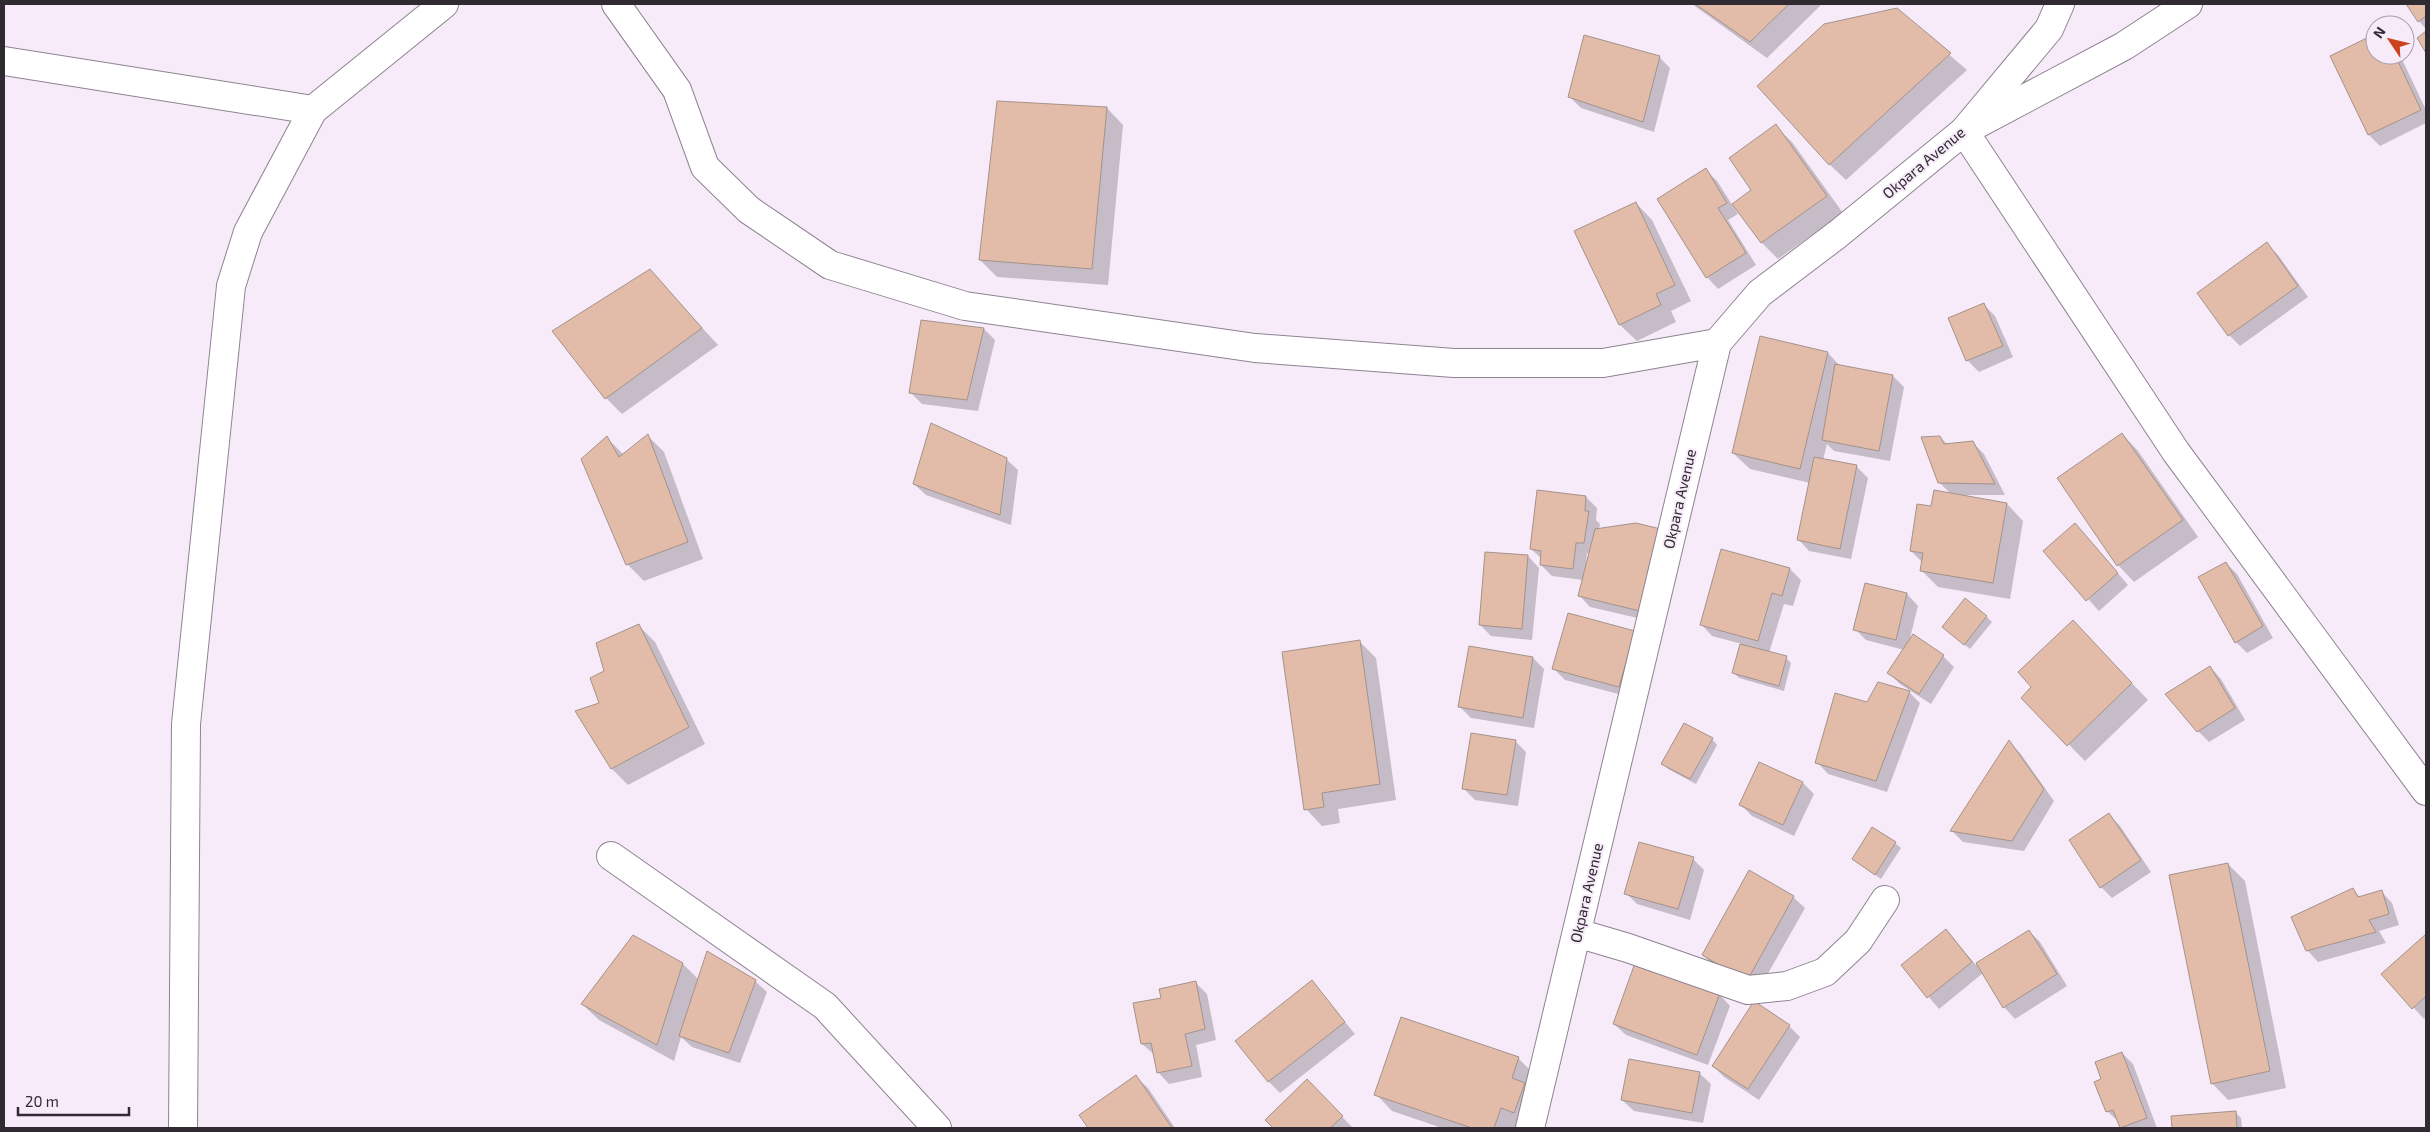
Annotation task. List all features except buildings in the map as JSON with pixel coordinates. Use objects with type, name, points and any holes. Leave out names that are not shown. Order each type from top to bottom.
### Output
[{"type":"street","points":[[183,1128],[186,724],[230,286],[248,232],[313,110],[444,4]]},
{"type":"street","points":[[616,4],[677,90],[705,167],[749,210],[830,265],[966,306],[1255,348],[1454,363],[1603,363],[1717,343]]},
{"type":"street","name":"Okpara Avenue","points":[[1530,1128],[1717,343],[1760,293],[1838,234],[1964,131],[2049,29],[2060,4]]},
{"type":"street","points":[[2188,4],[2124,46],[1964,131],[2176,452],[2426,791]]},
{"type":"street","points":[[4,61],[313,110]]},
{"type":"street","points":[[611,856],[825,1006],[937,1128]]},
{"type":"street","points":[[1577,933],[1628,948],[1748,990],[1787,986],[1825,972],[1858,940],[1885,900]]}]
